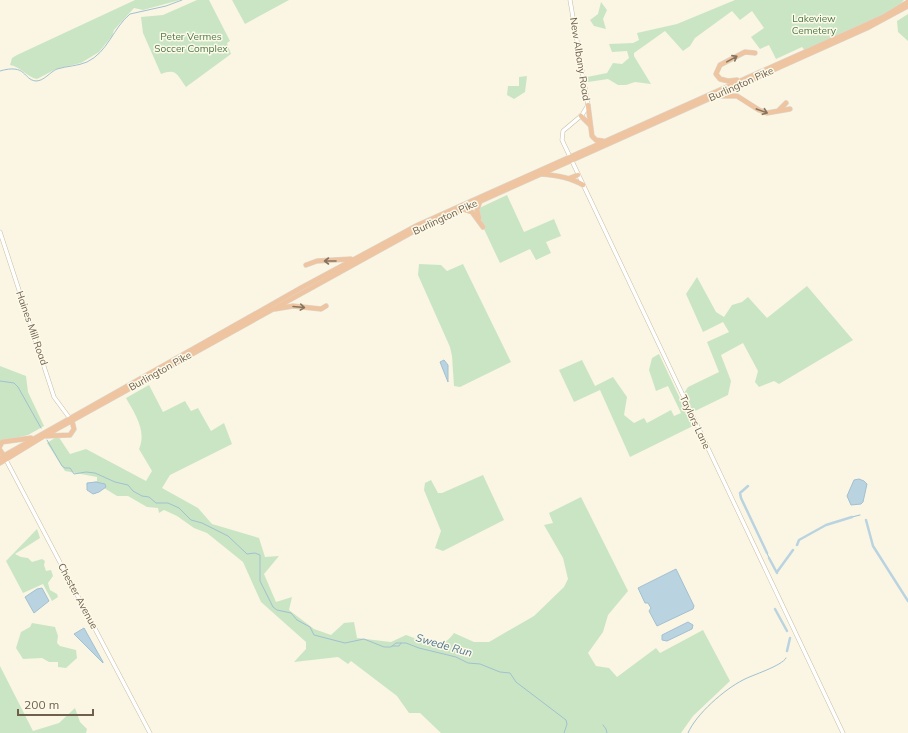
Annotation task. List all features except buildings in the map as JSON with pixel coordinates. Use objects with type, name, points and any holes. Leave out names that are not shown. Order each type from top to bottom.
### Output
[{"type":"highway","name":"Burlington Pike","points":[[0,463],[3,458],[35,438],[410,233],[538,174],[605,141],[877,20],[908,2]]},
{"type":"highway","name":"Burlington Pike","points":[[3,458],[418,225],[867,28],[908,6]]},
{"type":"highway","points":[[743,79],[724,81],[718,77],[717,69],[720,65],[745,52],[755,53]]},
{"type":"highway","points":[[714,96],[737,96],[763,112],[790,110]]},
{"type":"highway","points":[[776,112],[786,103]]},
{"type":"highway","points":[[588,105],[590,127],[594,138],[605,141]]},
{"type":"highway","points":[[581,116],[590,127]]},
{"type":"highway","points":[[538,174],[568,178],[583,185]]},
{"type":"highway","points":[[568,178],[578,175]]},
{"type":"highway","points":[[459,210],[466,209],[472,212],[483,227],[477,210],[480,201]]},
{"type":"highway","points":[[306,265],[317,261],[355,259]]},
{"type":"highway","points":[[271,309],[293,306],[321,309],[326,306]]},
{"type":"highway","points":[[44,436],[70,435],[74,429],[70,420]]},
{"type":"highway","points":[[0,446],[2,442],[6,440],[35,438]]},
{"type":"highway","points":[[0,450],[3,458]]},
{"type":"street","name":"New Albany Road","points":[[570,0],[588,105],[581,116]]},
{"type":"street","name":"Taylors Lane","points":[[581,116],[562,132],[562,140],[843,733]]},
{"type":"street","name":"Haines Mill Road","points":[[0,232],[54,397],[70,420]]},
{"type":"street","name":"Chester Avenue","points":[[3,458],[150,733]]},
{"type":"green space","points":[[135,0],[180,0],[143,10],[134,8],[114,30],[112,36],[99,52],[81,63],[56,69],[37,79],[10,65],[12,58],[17,55]]},
{"type":"green space","name":"Peter Vermes Soccer Complex","points":[[197,0],[209,0],[230,41],[227,43],[231,54],[186,87],[174,72],[166,72],[161,74],[143,33],[141,17],[163,15]]},
{"type":"green space","points":[[232,0],[289,0],[245,24]]},
{"type":"green space","name":"Lakeview Cemetery","points":[[735,0],[904,0],[894,11],[806,52],[802,47],[776,59],[769,45],[760,49],[751,37],[764,28],[752,11],[740,20],[732,11],[695,38],[690,46],[683,51],[665,31],[634,53],[634,56],[651,84],[635,82],[626,85],[618,85],[608,79],[588,82],[587,77],[607,73],[613,63],[622,64],[629,58],[627,51],[612,52],[609,44],[633,43],[639,40],[637,33],[677,24]]},
{"type":"green space","points":[[601,2],[607,10],[603,19],[606,29],[594,26],[590,20],[598,14]]},
{"type":"green space","points":[[908,14],[908,41],[898,32],[897,21]]},
{"type":"green space","points":[[527,76],[525,92],[514,99],[507,95],[508,86],[519,86],[519,77]]},
{"type":"green space","points":[[507,195],[524,232],[554,219],[561,236],[546,242],[551,253],[536,260],[530,249],[500,263],[475,210]]},
{"type":"green space","points":[[419,264],[441,265],[447,271],[463,264],[511,362],[460,387],[454,386],[450,347],[418,275]]},
{"type":"green space","points":[[697,277],[716,312],[724,317],[732,305],[742,302],[748,297],[767,318],[807,286],[853,340],[779,384],[774,381],[759,387],[755,382],[758,371],[743,343],[721,355],[731,381],[728,395],[693,412],[684,393],[688,387],[719,372],[707,342],[729,332],[723,322],[703,332],[686,294]]},
{"type":"green space","points":[[659,354],[693,426],[630,457],[600,390],[574,402],[559,370],[582,360],[595,386],[613,377],[627,397],[624,415],[634,423],[644,418],[647,423],[671,410],[674,416],[681,413],[668,386],[656,391],[649,370],[652,358]]},
{"type":"green space","points":[[0,366],[26,376],[28,392],[44,426],[28,435],[0,442]]},
{"type":"green space","points":[[149,385],[163,412],[185,401],[191,411],[198,408],[211,431],[224,423],[232,444],[170,475],[162,488],[198,508],[212,524],[259,538],[265,557],[279,556],[264,574],[276,602],[292,597],[289,610],[314,629],[331,635],[344,623],[354,622],[357,638],[391,642],[406,635],[432,644],[438,644],[449,639],[454,633],[474,642],[489,642],[534,616],[564,587],[568,579],[563,558],[544,525],[553,523],[549,513],[581,497],[628,591],[608,615],[603,632],[588,653],[596,666],[609,668],[617,677],[656,648],[660,653],[703,630],[730,681],[693,716],[681,733],[441,733],[420,713],[409,713],[397,696],[351,661],[348,664],[338,657],[294,662],[306,649],[306,642],[261,602],[243,562],[207,533],[194,528],[177,516],[164,510],[159,513],[158,508],[147,507],[128,496],[117,496],[104,488],[95,494],[86,484],[97,481],[97,477],[65,471],[47,443],[58,436],[70,454],[86,449],[146,481],[152,471],[139,449],[142,436],[141,429],[126,398]]},
{"type":"green space","points":[[483,475],[504,520],[443,551],[435,548],[441,531],[424,490],[425,483],[431,480],[438,493],[442,493]]},
{"type":"green space","points":[[37,529],[40,538],[15,554],[28,558],[32,562],[42,559],[45,561],[44,565],[46,571],[51,570],[53,576],[48,583],[50,590],[57,594],[58,597],[52,601],[43,584],[23,593],[6,561]]},
{"type":"green space","points":[[32,623],[55,627],[58,636],[57,643],[60,646],[76,650],[77,658],[66,668],[58,667],[58,662],[49,662],[42,658],[23,659],[16,648],[21,632],[30,627]]},
{"type":"green space","points":[[0,666],[33,731],[59,723],[75,708],[80,722],[87,729],[86,733],[0,733]]},
{"type":"water","points":[[444,360],[448,365],[448,382],[440,362]]},
{"type":"water","points":[[859,479],[867,484],[863,502],[861,504],[851,505],[847,496],[854,480]]},
{"type":"water","points":[[96,482],[105,484],[106,487],[93,494],[87,490],[87,483]]},
{"type":"water","points":[[676,569],[694,606],[693,609],[657,626],[649,611],[651,608],[648,603],[645,603],[638,588]]},
{"type":"water","points":[[42,588],[49,601],[34,613],[25,597],[37,589]]},
{"type":"water","points":[[688,622],[693,625],[692,629],[667,641],[662,640],[662,635]]},
{"type":"water","points":[[84,628],[103,662],[103,663],[74,634]]},
{"type":"waterway","points":[[0,71],[9,69],[20,70],[32,80],[42,80],[54,70],[87,62],[94,58],[130,14],[166,6],[182,0]]},
{"type":"waterway","name":"Swede Run","points":[[0,381],[14,383],[18,387],[41,428]]},
{"type":"waterway","name":"Swede Run","points":[[47,440],[62,466],[65,468],[70,468],[74,474],[86,472],[95,473],[115,482],[128,485],[133,491],[142,496],[149,497],[156,503],[168,503],[179,508],[191,520],[202,523],[228,536],[247,554],[255,553],[260,555],[260,581],[273,607],[277,610],[291,613],[297,620],[310,627],[314,635],[345,643],[364,639],[384,647],[391,647],[396,643],[406,643],[419,648],[456,657],[468,663],[480,664],[500,672],[510,673],[516,682],[566,720],[567,724],[564,733]]},
{"type":"waterway","points":[[748,486],[740,493],[741,498],[767,553]]},
{"type":"waterway","points":[[852,517],[860,515]]},
{"type":"waterway","points":[[797,545],[799,540],[826,525],[852,517]]},
{"type":"waterway","points":[[866,520],[873,546],[908,601]]},
{"type":"waterway","points":[[777,572],[793,550]]},
{"type":"waterway","points":[[767,553],[769,558]]},
{"type":"waterway","points":[[769,558],[777,573]]},
{"type":"waterway","points":[[775,609],[787,631]]},
{"type":"waterway","points":[[787,651],[790,638]]},
{"type":"waterway","name":"Swede Run","points":[[392,646],[399,646],[401,643]]},
{"type":"waterway","points":[[688,733],[704,710],[728,689],[743,680],[779,664],[786,658]]},
{"type":"waterway","points":[[603,725],[607,733]]}]
